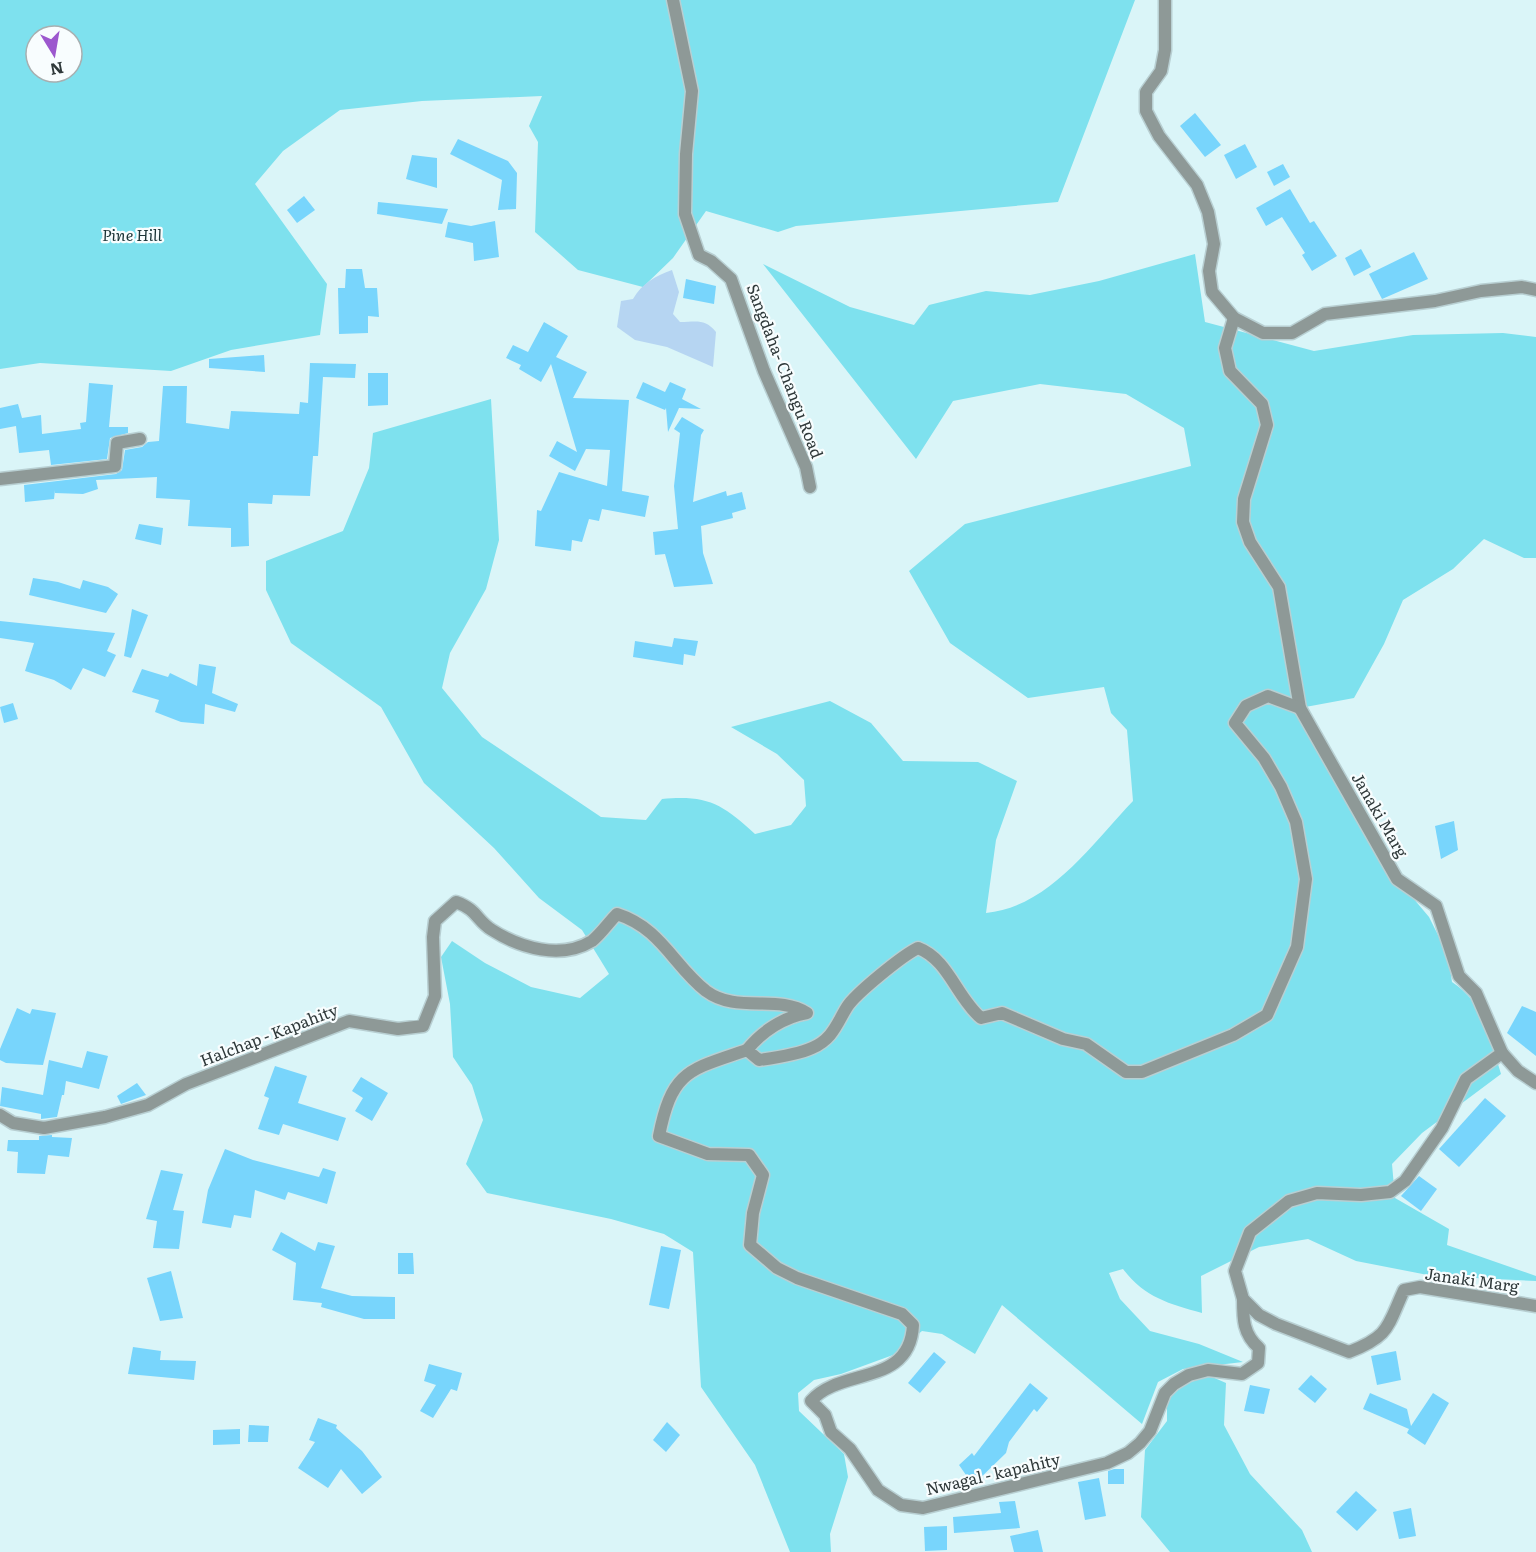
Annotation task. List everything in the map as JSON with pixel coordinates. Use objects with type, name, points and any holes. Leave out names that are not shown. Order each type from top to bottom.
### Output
[{"type":"street","name":"Sangdaha- Changu Road","points":[[673,0],[692,91],[686,154],[685,214],[699,255],[711,261],[731,279],[764,370],[806,467],[810,487]]},
{"type":"street","points":[[1165,0],[1165,50],[1161,71],[1146,92],[1146,111],[1159,136],[1197,184],[1208,212],[1214,244],[1209,271],[1212,292],[1234,318],[1263,333],[1292,333],[1325,314],[1435,301],[1481,291],[1522,287],[1536,290]]},
{"type":"street","name":"Janaki Marg","points":[[1234,318],[1226,348],[1230,371],[1262,404],[1267,425],[1244,499],[1243,522],[1250,542],[1279,588],[1300,708],[1397,879],[1436,906],[1459,976],[1476,993],[1502,1053]]},
{"type":"street","points":[[0,479],[115,466],[117,443],[140,439]]},
{"type":"street","points":[[747,1050],[759,1060],[812,1048],[841,1023],[848,1006],[906,954],[918,948],[929,952],[942,964],[981,1018],[993,1017],[1002,1013],[1063,1039],[1086,1044],[1126,1072],[1142,1072],[1167,1064],[1233,1035],[1267,1015],[1297,947],[1306,879],[1296,822],[1281,787],[1264,758],[1235,723],[1246,706],[1268,696],[1300,708]]},
{"type":"street","name":"Halchap - Kapahity","points":[[0,1114],[13,1123],[44,1128],[105,1117],[148,1105],[186,1084],[349,1022],[398,1029],[423,1026],[435,996],[433,937],[435,921],[456,902],[472,908],[490,929],[521,945],[556,952],[592,940],[617,914],[633,919],[650,931],[707,991],[731,1003],[796,1006],[807,1013],[792,1016],[766,1032],[757,1038],[747,1050]]},
{"type":"street","name":"Nwagal - kapahity","points":[[747,1050],[693,1068],[674,1088],[664,1108],[659,1136],[708,1154],[749,1155],[763,1175],[753,1213],[750,1245],[777,1268],[797,1278],[902,1314],[913,1325],[912,1341],[903,1356],[856,1380],[819,1392],[810,1401],[825,1415],[831,1432],[850,1449],[878,1490],[901,1505],[923,1508],[948,1504],[1077,1471],[1128,1453],[1150,1431],[1160,1403],[1174,1384],[1189,1375],[1208,1370],[1242,1374],[1258,1364],[1259,1348],[1249,1339],[1243,1323],[1243,1299]]},
{"type":"street","points":[[1243,1299],[1235,1271],[1250,1232],[1289,1201],[1317,1193],[1361,1195],[1390,1192],[1405,1181],[1437,1136],[1466,1079],[1502,1053],[1518,1071],[1536,1083]]},
{"type":"street","name":"Janaki Marg","points":[[1243,1299],[1259,1315],[1276,1324],[1349,1352],[1373,1343],[1389,1328],[1404,1290],[1420,1287],[1536,1306]]},
{"type":"green space","name":"Pine Hill","points":[[0,0],[1135,0],[1058,202],[796,226],[778,232],[706,211],[673,258],[643,287],[578,270],[535,232],[538,142],[529,126],[542,96],[422,101],[340,110],[283,151],[255,184],[327,284],[320,335],[231,350],[171,371],[40,363],[0,369]]},
{"type":"green space","points":[[1195,254],[1205,322],[1314,351],[1413,335],[1503,333],[1536,337],[1536,558],[1524,558],[1484,539],[1453,569],[1403,600],[1384,644],[1354,698],[1300,708],[1397,879],[1429,917],[1448,955],[1452,982],[1464,991],[1480,1011],[1501,1074],[1422,1133],[1392,1164],[1395,1198],[1449,1229],[1447,1245],[1536,1276],[1536,1281],[1433,1276],[1356,1261],[1308,1239],[1259,1247],[1201,1276],[1202,1313],[1168,1303],[1149,1293],[1131,1279],[1123,1269],[1109,1273],[1120,1299],[1150,1331],[1199,1344],[1243,1362],[1183,1369],[1158,1382],[1142,1424],[1002,1305],[975,1354],[942,1334],[922,1331],[893,1355],[841,1374],[814,1380],[798,1393],[799,1411],[844,1454],[848,1477],[830,1534],[831,1552],[790,1552],[755,1465],[701,1387],[693,1252],[664,1234],[611,1219],[487,1193],[466,1164],[483,1120],[472,1085],[453,1057],[450,1004],[441,957],[452,941],[485,963],[531,987],[580,998],[609,974],[582,930],[539,898],[494,848],[424,783],[381,707],[291,643],[266,590],[266,561],[343,531],[369,468],[373,433],[491,399],[499,540],[486,589],[450,653],[442,688],[482,737],[601,817],[646,820],[662,799],[703,800],[733,815],[755,834],[791,825],[806,806],[804,780],[777,754],[731,727],[830,701],[871,723],[903,761],[978,762],[1017,781],[996,840],[986,913],[1009,908],[1030,899],[1068,871],[1133,801],[1127,730],[1111,713],[1104,687],[1028,698],[950,643],[909,571],[965,524],[1191,466],[1184,428],[1126,394],[1040,384],[953,401],[916,459],[763,264],[850,307],[914,325],[929,305],[986,291],[1030,295],[1099,281]]},
{"type":"green space","points":[[1210,1376],[1226,1383],[1224,1425],[1250,1474],[1302,1530],[1312,1552],[1170,1552],[1141,1517],[1145,1450],[1167,1421],[1167,1400],[1186,1385]]},
{"type":"shaded area","points":[[672,270],[679,292],[673,314],[680,322],[704,323],[716,332],[713,367],[667,347],[635,340],[617,327],[621,301],[633,299],[650,281]]},
{"type":"building","points":[[1195,113],[1221,145],[1205,157],[1180,126]]},
{"type":"building","points":[[458,139],[508,161],[517,173],[516,209],[498,210],[502,180],[450,154]]},
{"type":"building","points":[[1245,144],[1257,167],[1236,179],[1224,155]]},
{"type":"building","points":[[412,155],[437,158],[437,188],[406,179]]},
{"type":"building","points":[[1283,164],[1290,177],[1274,186],[1267,172]]},
{"type":"building","points":[[1290,189],[1310,223],[1314,221],[1337,256],[1312,271],[1302,255],[1305,253],[1282,217],[1266,226],[1256,208]]},
{"type":"building","points":[[304,196],[315,210],[297,223],[287,210]]},
{"type":"building","points":[[378,202],[448,209],[442,224],[377,214]]},
{"type":"building","points":[[495,221],[499,257],[474,261],[473,243],[445,237],[448,222],[471,226]]},
{"type":"building","points":[[1361,249],[1371,267],[1354,276],[1345,258]]},
{"type":"building","points":[[1414,252],[1428,279],[1382,299],[1369,274]]},
{"type":"building","points":[[346,269],[362,269],[365,288],[377,288],[379,317],[368,316],[368,333],[339,334],[338,288],[345,288]]},
{"type":"building","points":[[686,279],[716,286],[714,304],[683,298]]},
{"type":"building","points":[[544,322],[568,336],[556,357],[587,372],[573,398],[629,400],[622,491],[649,496],[645,517],[602,509],[599,521],[589,519],[582,542],[572,540],[571,551],[535,546],[537,510],[541,511],[559,472],[607,486],[610,450],[586,449],[575,471],[549,456],[557,441],[577,452],[551,364],[541,382],[519,369],[521,365],[506,358],[513,345],[528,352]]},
{"type":"building","points":[[264,355],[265,372],[209,368],[209,359]]},
{"type":"building","points":[[310,363],[356,364],[355,378],[323,377],[318,456],[313,456],[310,496],[273,495],[272,504],[248,503],[249,546],[231,547],[231,528],[188,526],[190,500],[156,498],[157,477],[96,480],[98,489],[83,494],[55,493],[55,490],[54,499],[25,502],[24,485],[116,474],[122,470],[125,450],[142,447],[148,442],[159,441],[163,386],[187,386],[186,423],[229,429],[231,411],[299,414],[300,402],[308,403]]},
{"type":"building","points":[[368,373],[388,373],[388,405],[368,406]]},
{"type":"building","points":[[643,382],[665,392],[670,382],[686,389],[682,399],[701,409],[679,408],[668,432],[666,408],[665,410],[636,398]]},
{"type":"building","points":[[89,383],[113,385],[109,427],[128,427],[128,433],[110,438],[107,459],[51,465],[49,450],[19,453],[16,426],[0,429],[0,408],[18,404],[22,418],[41,415],[42,434],[81,429],[80,423],[86,422]]},
{"type":"building","points":[[682,417],[704,430],[701,435],[693,502],[726,491],[727,496],[742,492],[746,509],[732,513],[733,518],[701,526],[703,553],[713,584],[674,587],[665,554],[655,555],[653,532],[678,529],[674,486],[680,433],[674,429]]},
{"type":"building","points":[[139,524],[163,528],[161,545],[135,539]]},
{"type":"building","points":[[33,578],[58,582],[80,589],[83,580],[108,587],[118,594],[106,613],[29,595]]},
{"type":"building","points":[[132,609],[148,615],[131,658],[124,656]]},
{"type":"building","points":[[0,621],[115,633],[107,651],[116,655],[105,677],[83,668],[71,690],[54,680],[25,671],[34,643],[0,638]]},
{"type":"building","points":[[674,638],[698,641],[695,656],[684,654],[683,665],[633,657],[635,641],[672,647]]},
{"type":"building","points":[[199,664],[216,667],[212,693],[238,704],[235,712],[205,704],[204,724],[181,722],[155,712],[159,700],[132,692],[142,669],[168,677],[170,673],[197,686]]},
{"type":"building","points":[[13,703],[18,719],[4,723],[0,707]]},
{"type":"building","points":[[1454,821],[1458,850],[1441,859],[1435,826]]},
{"type":"building","points":[[1522,1006],[1536,1012],[1536,1056],[1507,1033]]},
{"type":"building","points":[[17,1008],[30,1014],[32,1009],[56,1013],[43,1065],[6,1063],[0,1060],[0,1049]]},
{"type":"building","points":[[87,1051],[108,1056],[99,1089],[66,1081],[57,1117],[41,1119],[41,1114],[0,1106],[2,1087],[43,1095],[49,1060],[82,1068]]},
{"type":"building","points":[[275,1066],[307,1076],[298,1103],[346,1118],[338,1141],[283,1124],[279,1135],[258,1129],[269,1098],[264,1096]]},
{"type":"building","points":[[361,1077],[388,1093],[372,1121],[355,1111],[363,1098],[352,1091]]},
{"type":"building","points":[[137,1083],[146,1095],[121,1104],[117,1096]]},
{"type":"building","points":[[1485,1098],[1506,1116],[1459,1167],[1439,1149]]},
{"type":"building","points":[[52,1135],[52,1137],[72,1138],[69,1157],[48,1155],[45,1174],[17,1173],[18,1152],[7,1151],[8,1140],[39,1140],[39,1136]]},
{"type":"building","points":[[225,1149],[253,1160],[319,1177],[323,1168],[336,1172],[327,1204],[288,1192],[285,1200],[255,1190],[251,1218],[234,1215],[231,1228],[202,1223],[208,1190]]},
{"type":"building","points":[[161,1170],[183,1174],[173,1210],[184,1211],[179,1249],[153,1248],[157,1221],[146,1219]]},
{"type":"building","points":[[1419,1176],[1437,1189],[1421,1211],[1401,1196]]},
{"type":"building","points":[[281,1232],[315,1251],[318,1242],[335,1246],[321,1288],[352,1296],[395,1297],[395,1319],[364,1319],[321,1307],[322,1303],[293,1300],[296,1263],[272,1250]]},
{"type":"building","points":[[661,1246],[681,1250],[669,1309],[649,1305]]},
{"type":"building","points":[[398,1253],[413,1253],[414,1274],[398,1274]]},
{"type":"building","points":[[171,1271],[183,1318],[160,1321],[147,1278]]},
{"type":"building","points":[[133,1347],[161,1351],[160,1360],[196,1361],[194,1380],[128,1374]]},
{"type":"building","points":[[1396,1351],[1401,1380],[1377,1385],[1371,1356]]},
{"type":"building","points":[[934,1352],[946,1362],[920,1393],[908,1383]]},
{"type":"building","points":[[429,1364],[462,1373],[457,1391],[451,1389],[433,1418],[420,1411],[436,1385],[424,1381]]},
{"type":"building","points":[[1311,1375],[1327,1389],[1315,1403],[1298,1389]]},
{"type":"building","points":[[1030,1383],[1048,1398],[1037,1412],[1034,1409],[1009,1442],[1006,1453],[973,1485],[959,1465],[972,1453],[974,1456]]},
{"type":"building","points":[[1250,1385],[1270,1389],[1264,1414],[1244,1411]]},
{"type":"building","points":[[1370,1393],[1407,1409],[1411,1426],[1433,1393],[1449,1403],[1425,1445],[1407,1433],[1409,1429],[1363,1409]]},
{"type":"building","points":[[318,1418],[337,1425],[336,1428],[362,1451],[382,1477],[362,1494],[341,1469],[328,1488],[298,1468],[315,1442],[309,1440]]},
{"type":"building","points":[[667,1422],[680,1435],[666,1452],[653,1440]]},
{"type":"building","points":[[249,1425],[269,1426],[268,1442],[248,1442]]},
{"type":"building","points":[[240,1429],[240,1444],[213,1445],[213,1430]]},
{"type":"building","points":[[1124,1469],[1124,1484],[1108,1484],[1108,1471]]},
{"type":"building","points":[[1099,1478],[1106,1516],[1085,1520],[1078,1482]]},
{"type":"building","points":[[1356,1491],[1377,1510],[1357,1531],[1336,1512]]},
{"type":"building","points":[[1015,1501],[1020,1528],[954,1533],[953,1517],[1001,1513],[999,1502]]},
{"type":"building","points":[[1411,1508],[1416,1536],[1399,1539],[1393,1512]]},
{"type":"building","points":[[947,1526],[947,1550],[925,1551],[924,1527]]},
{"type":"building","points":[[1038,1530],[1043,1552],[1014,1552],[1010,1536]]}]
